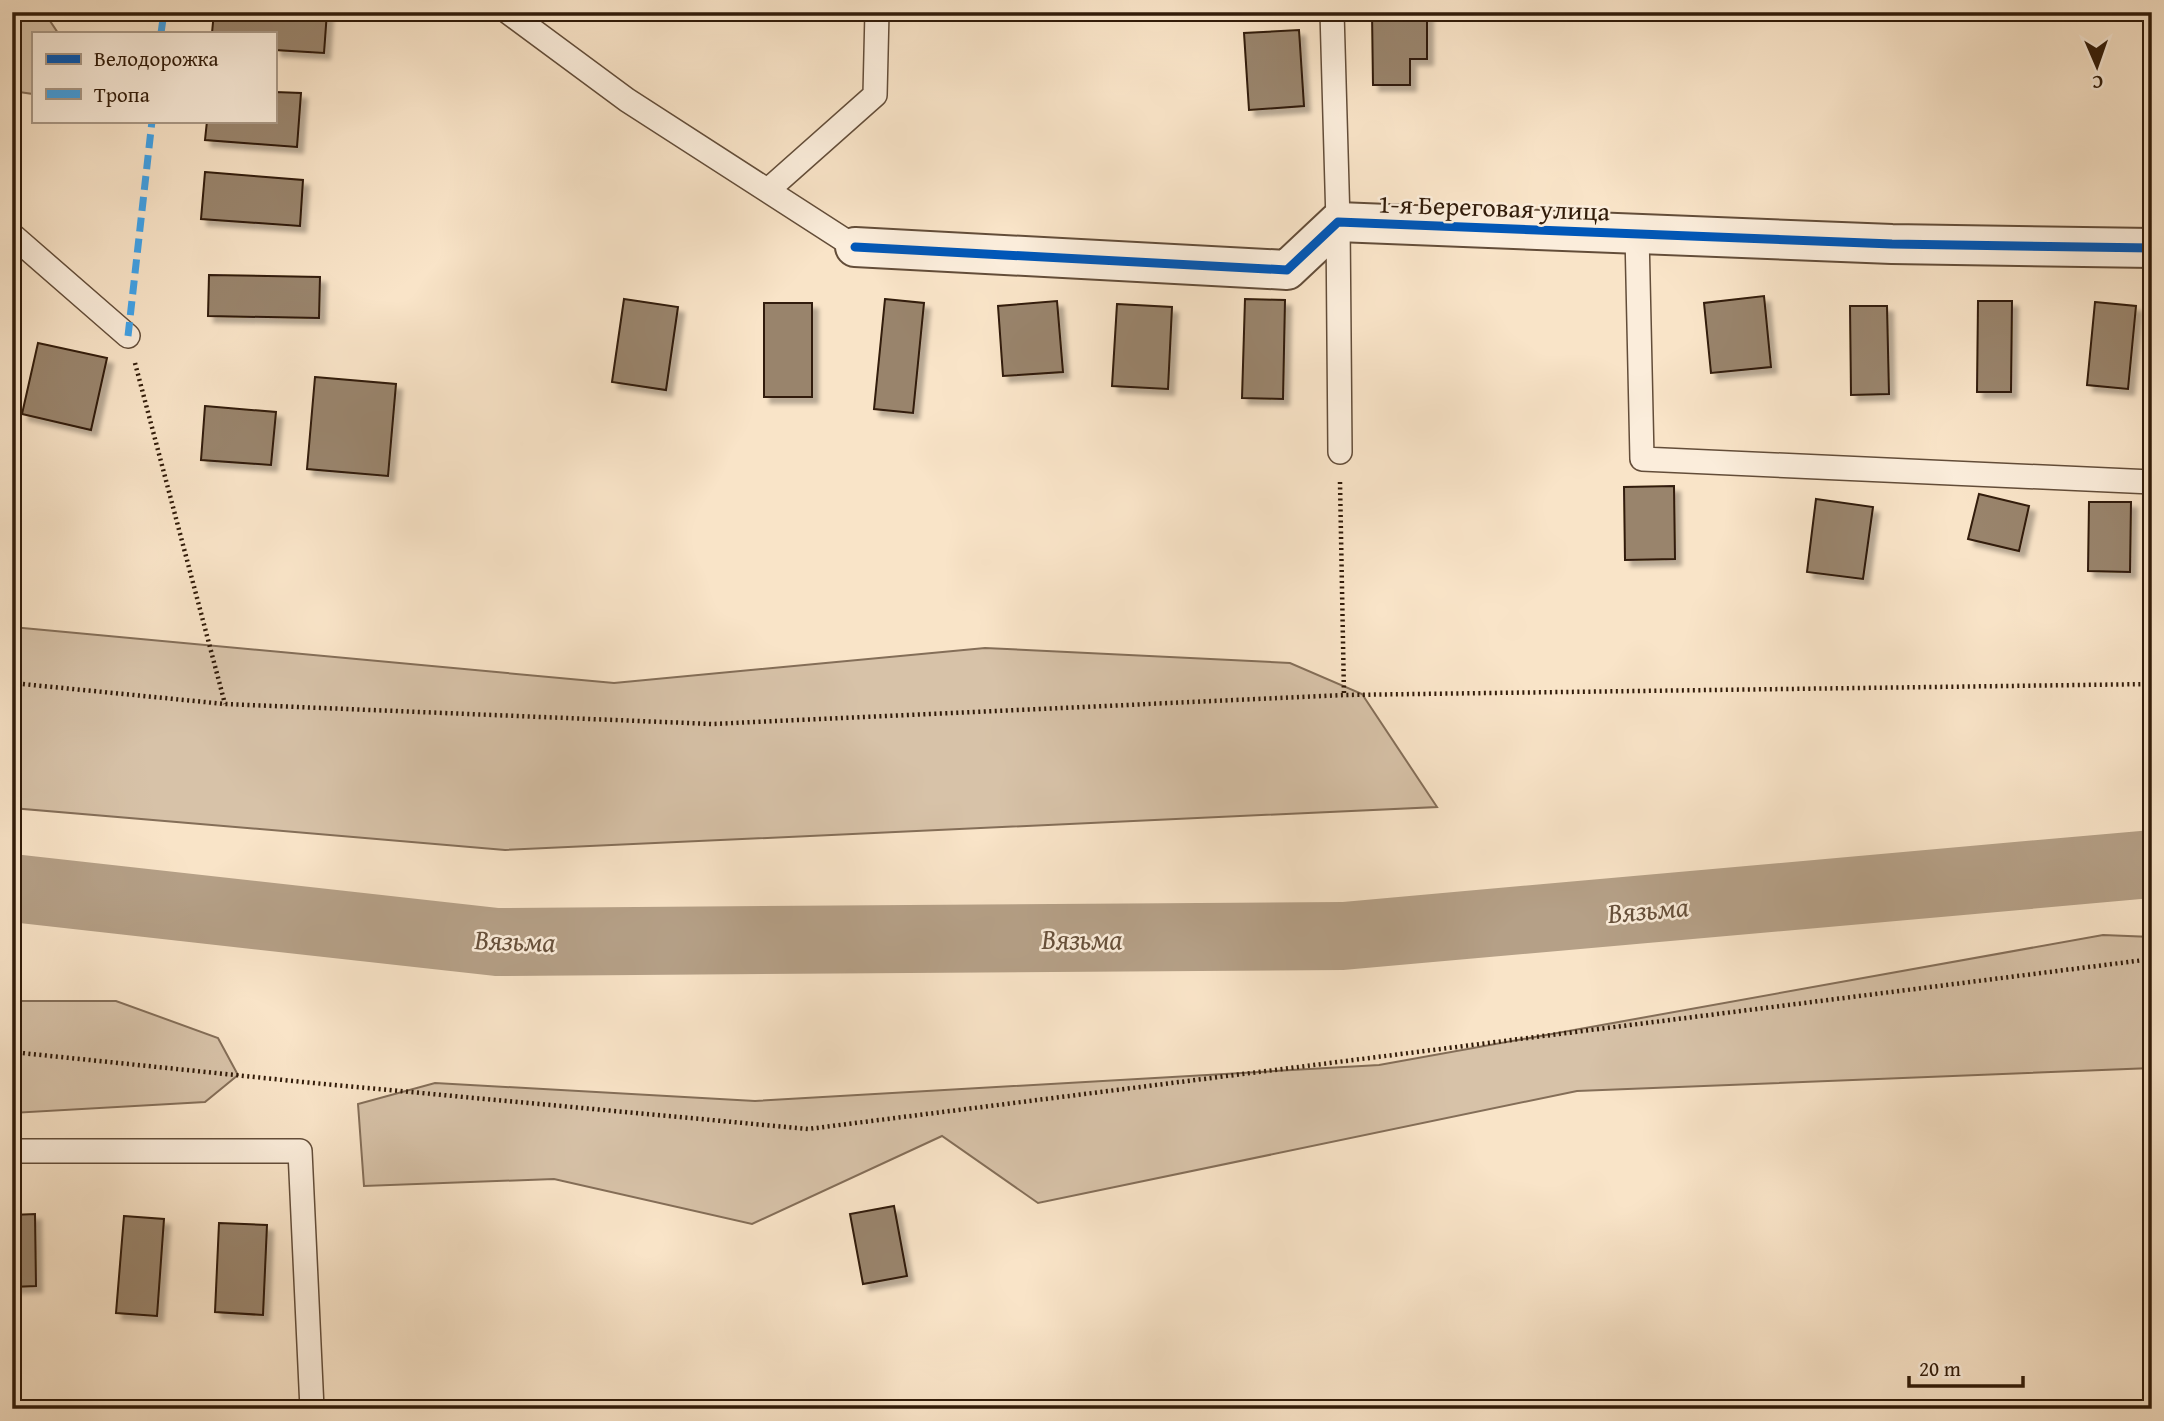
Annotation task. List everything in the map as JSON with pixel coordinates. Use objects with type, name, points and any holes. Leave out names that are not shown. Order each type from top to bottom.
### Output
[{"type":"street","name":"1-я Береговая улица","points":[[855,247],[1287,270],[1338,222],[1892,244],[2152,248]]},
{"type":"lane","points":[[508,12],[627,100],[855,247]]},
{"type":"lane","points":[[768,190],[875,95],[877,12]]},
{"type":"lane","points":[[1332,12],[1338,222],[1340,452]]},
{"type":"lane","points":[[1637,234],[1642,458],[2152,482]]},
{"type":"lane","points":[[12,235],[128,336]]},
{"type":"lane","points":[[12,1151],[300,1151],[312,1409]]},
{"type":"path","points":[[128,336],[225,704]]},
{"type":"path","points":[[1340,452],[1344,695]]},
{"type":"path","points":[[12,683],[225,704],[712,724],[1344,695],[2152,684]]},
{"type":"path","points":[[12,1052],[808,1129],[2152,959]]},
{"type":"shaded area","points":[[12,12],[44,12],[57,32],[32,32],[32,94],[12,91]]},
{"type":"shaded area","points":[[12,627],[614,683],[985,648],[1290,663],[1362,694],[1437,807],[505,850],[12,808]]},
{"type":"shaded area","points":[[2103,935],[2152,937],[2152,1068],[1577,1091],[1038,1203],[942,1136],[752,1224],[554,1179],[364,1186],[358,1104],[435,1083],[755,1101],[1379,1065]]},
{"type":"shaded area","points":[[12,1001],[116,1001],[218,1038],[238,1075],[205,1102],[12,1113]]},
{"type":"building","points":[[214,12],[327,12],[324,53],[276,50],[276,32],[212,32]]},
{"type":"building","points":[[1372,12],[1427,12],[1427,59],[1410,59],[1410,85],[1373,85]]},
{"type":"building","points":[[1299,30],[1304,106],[1249,110],[1244,33]]},
{"type":"building","points":[[276,92],[301,93],[297,147],[205,140],[207,122],[276,122]]},
{"type":"building","points":[[205,172],[303,180],[300,226],[201,219]]},
{"type":"building","points":[[209,275],[320,277],[319,318],[208,316]]},
{"type":"building","points":[[1764,296],[1771,367],[1711,373],[1704,303]]},
{"type":"building","points":[[624,299],[678,307],[666,390],[612,382]]},
{"type":"building","points":[[885,299],[924,303],[913,413],[874,409]]},
{"type":"building","points":[[1245,299],[1285,300],[1283,399],[1242,398]]},
{"type":"building","points":[[1057,301],[1063,372],[1003,376],[998,306]]},
{"type":"building","points":[[1978,301],[2012,301],[2011,392],[1977,392]]},
{"type":"building","points":[[2095,302],[2136,306],[2128,389],[2087,385]]},
{"type":"building","points":[[764,303],[812,303],[812,397],[764,397]]},
{"type":"building","points":[[1117,304],[1172,307],[1168,389],[1112,386]]},
{"type":"building","points":[[1850,306],[1887,306],[1889,394],[1851,395]]},
{"type":"building","points":[[38,343],[107,358],[91,430],[22,414]]},
{"type":"building","points":[[315,377],[396,384],[388,476],[307,469]]},
{"type":"building","points":[[205,406],[276,412],[271,465],[201,460]]},
{"type":"building","points":[[1674,486],[1675,559],[1625,560],[1624,487]]},
{"type":"building","points":[[1979,494],[2029,506],[2019,551],[1968,539]]},
{"type":"building","points":[[1816,499],[1873,507],[1863,579],[1807,572]]},
{"type":"building","points":[[2089,502],[2131,502],[2130,572],[2088,571]]},
{"type":"building","points":[[894,1206],[907,1276],[863,1284],[850,1214]]},
{"type":"building","points":[[35,1214],[36,1286],[12,1287],[12,1215]]},
{"type":"building","points":[[124,1216],[164,1219],[157,1316],[116,1313]]},
{"type":"building","points":[[219,1223],[267,1225],[263,1315],[215,1312]]},
{"type":"waterway","name":"Вязьма","points":[[12,888],[497,942],[1343,936],[2152,864]]},
{"type":"marked path","points":[[161,32],[164,12]]},
{"type":"marked path","points":[[128,336],[152,122]]},
{"type":"cycle path","points":[[855,247],[1287,270],[1338,222],[1892,244],[2152,248]]}]
